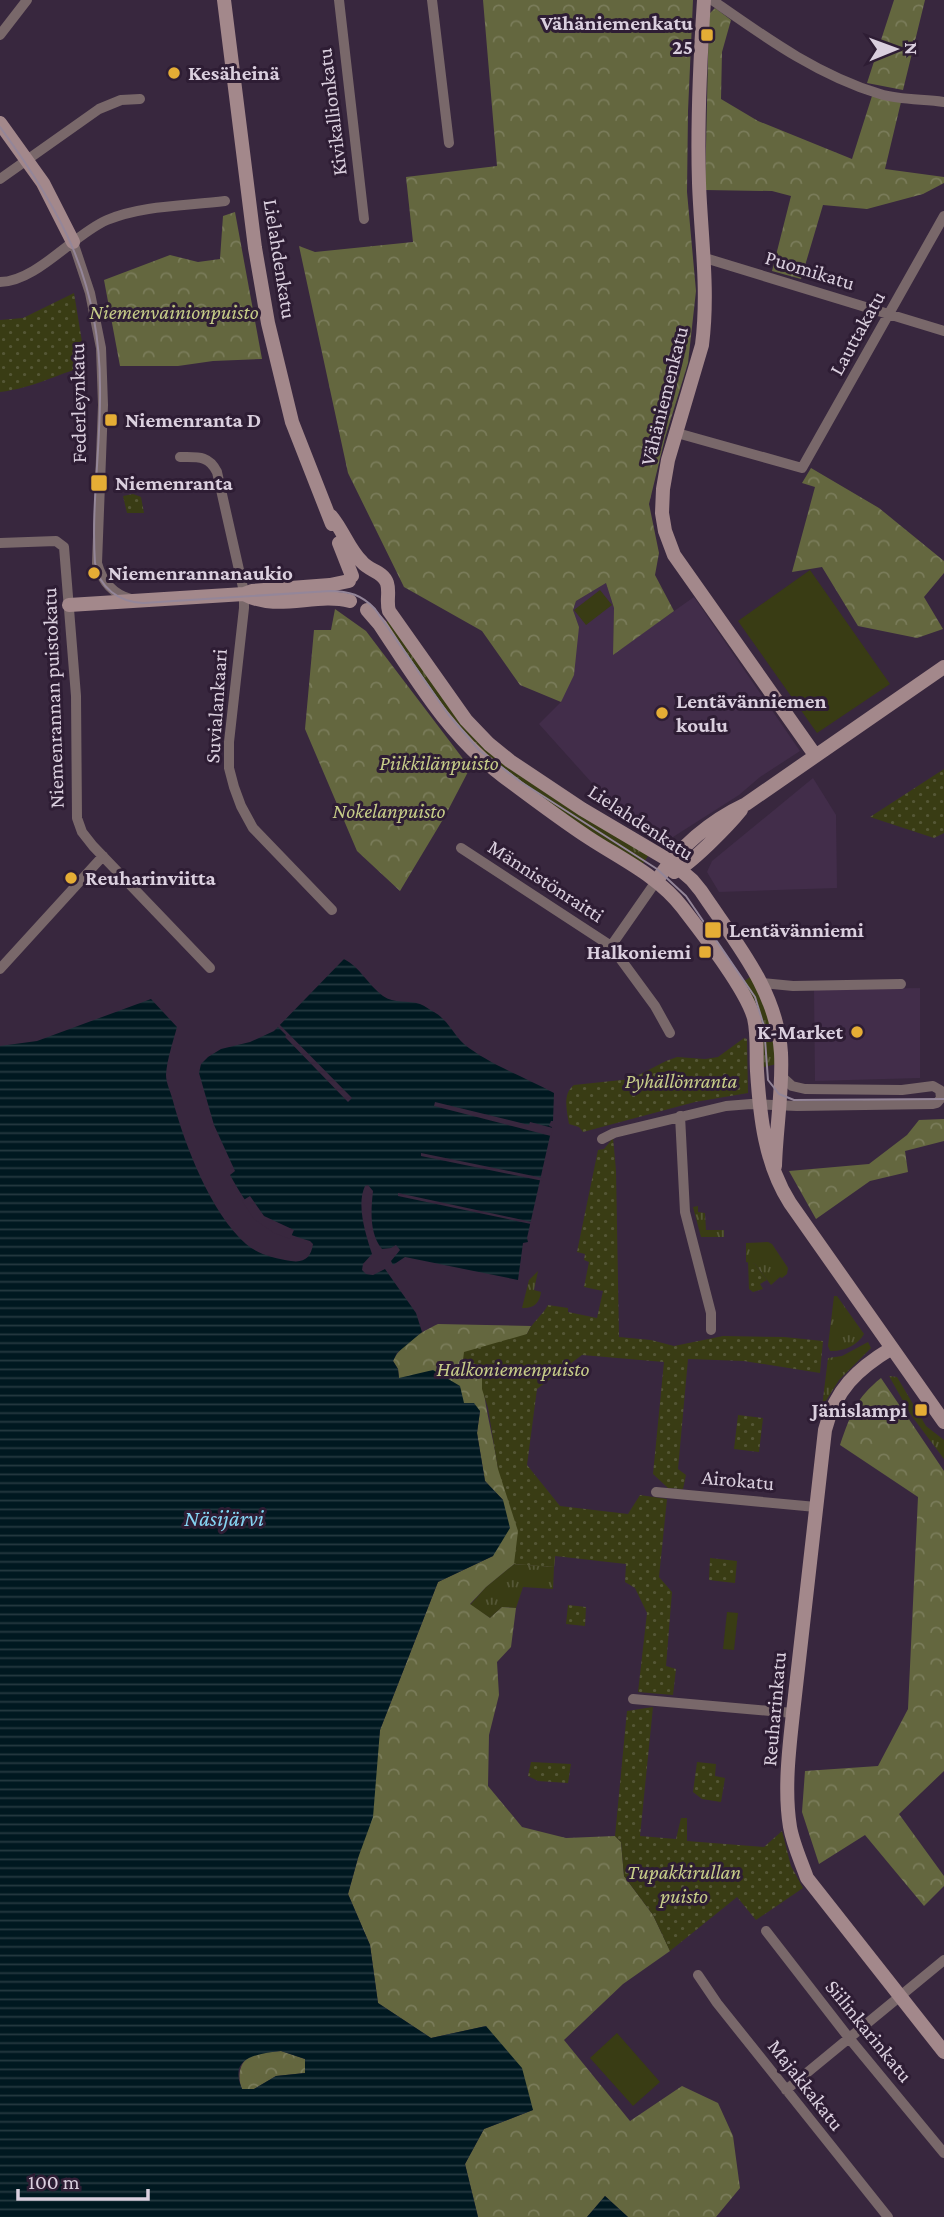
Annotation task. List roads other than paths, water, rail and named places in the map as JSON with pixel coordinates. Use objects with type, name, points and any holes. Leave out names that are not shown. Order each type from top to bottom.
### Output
[{"type":"main road","name":"Lielahdenkatu","points":[[224,0],[255,248],[268,323],[292,422],[331,516],[334,533],[351,579]]},
{"type":"main road","name":"Vähäniemenkatu","points":[[704,0],[699,172],[706,304],[702,345],[668,460],[662,501],[665,531],[674,555],[815,755]]},
{"type":"main road","name":"Federleynkatu","points":[[0,123],[52,199],[73,242]]},
{"type":"main road","name":"Lielahdenkatu","points":[[331,516],[355,555],[371,570]]},
{"type":"main road","points":[[69,605],[244,594],[252,590],[330,585],[351,579],[364,569],[383,576],[387,582],[387,596],[379,606],[360,609],[351,601],[347,592],[351,579]]},
{"type":"main road","points":[[244,594],[253,599],[267,601],[351,601]]},
{"type":"main road","name":"Lielahdenkatu","points":[[387,596],[389,611],[435,678],[466,720],[489,744],[582,809],[675,865],[701,891],[762,983],[777,1022],[781,1076],[775,1175]]},
{"type":"main road","name":"Lielahdenkatu","points":[[367,610],[452,729],[479,757],[589,838],[657,880],[681,906],[750,1007],[756,1030],[757,1071],[766,1152],[775,1175],[790,1203],[944,1422]]},
{"type":"main road","points":[[657,880],[733,820],[746,804],[944,667]]},
{"type":"main road","name":"Reuharinkatu","points":[[892,1348],[854,1376],[842,1389],[833,1405],[825,1430],[793,1713],[788,1806],[795,1847],[807,1878],[944,2052]]},
{"type":"street","points":[[0,35],[27,0]]},
{"type":"street","name":"Kivikallionkatu","points":[[339,0],[364,219]]},
{"type":"street","points":[[432,0],[449,143]]},
{"type":"street","points":[[712,0],[797,58],[846,82],[883,95],[944,102]]},
{"type":"street","points":[[0,179],[99,108],[121,100],[140,99]]},
{"type":"street","points":[[0,282],[23,277],[105,221],[130,212],[225,201]]},
{"type":"street","name":"Lauttakatu","points":[[677,433],[802,468],[944,216]]},
{"type":"street","name":"Federleynkatu","points":[[73,242],[90,293],[101,357],[103,396],[97,563],[108,586],[124,597],[137,601]]},
{"type":"street","name":"Puomikatu","points":[[705,258],[944,331]]},
{"type":"street","name":"Suvialankaari","points":[[180,457],[200,457],[208,460],[217,472],[244,594],[229,742],[229,768],[233,788],[253,828],[332,910]]},
{"type":"street","name":"Niemenrannan puistokatu","points":[[0,543],[62,543],[65,551],[76,696],[77,818],[82,832],[103,856],[211,968]]},
{"type":"street","name":"Männistönraitti","points":[[461,848],[611,946]]},
{"type":"street","points":[[0,969],[103,856]]},
{"type":"street","points":[[657,880],[611,946],[655,1006],[670,1032]]},
{"type":"street","points":[[762,983],[793,986],[901,984]]},
{"type":"street","points":[[601,1139],[726,1105],[933,1104],[941,1098],[940,1090],[933,1086],[902,1090],[805,1089],[792,1086],[781,1076]]},
{"type":"street","points":[[680,1116],[685,1212],[711,1312],[711,1331]]},
{"type":"street","name":"Airokatu","points":[[656,1492],[816,1507]]},
{"type":"street","points":[[633,1699],[793,1713]]},
{"type":"street","name":"Siilinkarinkatu","points":[[766,1931],[849,2038],[944,2153]]},
{"type":"street","points":[[786,2091],[944,1960]]},
{"type":"street","name":"Majakkakatu","points":[[698,1975],[786,2091],[888,2217]]},
{"type":"water","name":"Näsijärvi","points":[[344,959],[383,996],[424,1006],[439,1015],[460,1040],[474,1051],[554,1093],[553,1121],[549,1126],[552,1127],[528,1242],[523,1243],[518,1280],[405,1257],[393,1265],[391,1261],[400,1250],[396,1245],[382,1249],[378,1243],[372,1221],[373,1191],[368,1185],[365,1186],[361,1202],[372,1254],[363,1264],[362,1270],[373,1275],[385,1269],[416,1313],[422,1332],[397,1353],[393,1361],[399,1378],[433,1370],[460,1386],[464,1403],[474,1403],[480,1411],[477,1433],[485,1481],[503,1500],[510,1528],[493,1556],[438,1582],[380,1730],[373,1817],[348,1894],[370,1945],[378,2003],[431,2038],[486,2026],[522,2068],[533,2110],[484,2129],[465,2164],[478,2217],[0,2217],[0,1046],[37,1041],[151,999],[177,1027],[168,1063],[167,1081],[185,1138],[211,1197],[233,1231],[251,1248],[273,1257],[300,1261],[309,1256],[313,1244],[282,1231],[261,1218],[245,1200],[230,1175],[235,1171],[214,1125],[199,1073],[201,1064],[221,1049],[250,1042],[274,1031]],"holes":[[[281,2051],[305,2059],[305,2073],[276,2076],[254,2089],[242,2089],[239,2070],[242,2063],[248,2059]]]},
{"type":"water","points":[[605,2196],[628,2217],[587,2217]]},
{"type":"tram line","points":[[0,127],[58,218],[73,248],[93,313],[100,387],[94,519],[95,563],[106,586],[126,600],[143,603],[330,591],[360,597],[375,609],[448,714],[479,750],[521,782],[657,869],[686,896],[755,997],[764,1026],[768,1080],[779,1094],[794,1100],[944,1099]]},
{"type":"place","name":"Vähäniemenkatu 25","points":[[707,35]]},
{"type":"place","name":"Kesäheinä","points":[[174,73]]},
{"type":"place","name":"Niemenranta D","points":[[111,420]]},
{"type":"place","name":"Niemenranta","points":[[99,483]]},
{"type":"place","name":"Niemenrannanaukio","points":[[94,573]]},
{"type":"place","name":"Lentävänniemen koulu","points":[[662,713]]},
{"type":"place","name":"Reuharinviitta","points":[[71,878]]},
{"type":"place","name":"Lentävänniemi","points":[[713,930]]},
{"type":"place","name":"Halkoniemi","points":[[705,952]]},
{"type":"place","name":"K-Market","points":[[857,1032]]},
{"type":"place","name":"Jänislampi","points":[[921,1410]]},
{"type":"park label","name":"Niemenvainionpuisto","points":[[174,312]]},
{"type":"park label","name":"Piikkilänpuisto","points":[[439,763]]},
{"type":"park label","name":"Nokelanpuisto","points":[[389,811]]},
{"type":"park label","name":"Pyhällönranta","points":[[681,1081]]},
{"type":"park label","name":"Halkoniemenpuisto","points":[[513,1369]]},
{"type":"park label","name":"Tupakkirullan puisto","points":[[684,1884]]}]
